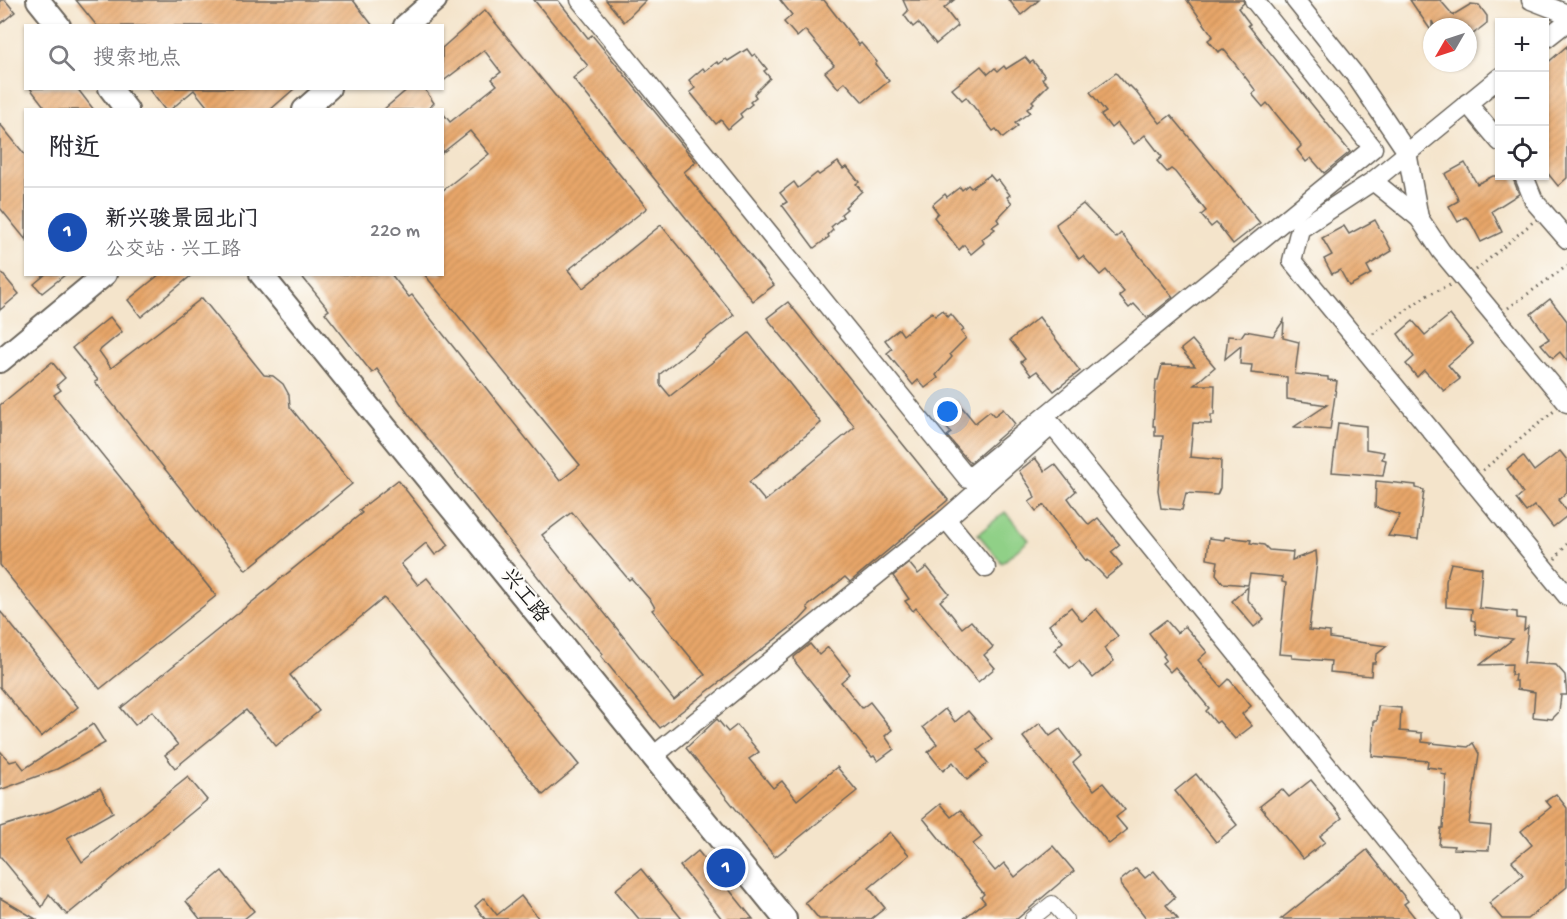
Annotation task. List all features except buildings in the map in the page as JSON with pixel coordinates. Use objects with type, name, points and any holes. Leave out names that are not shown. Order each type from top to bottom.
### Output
[{"type":"street","points":[[38,0],[57,24]]},
{"type":"street","points":[[407,24],[435,0]]},
{"type":"street","points":[[580,0],[968,479],[1373,148],[1254,0]]},
{"type":"street","points":[[1295,0],[1355,75],[1407,152],[1419,218]]},
{"type":"street","points":[[1531,0],[1567,14]]},
{"type":"street","points":[[1549,37],[1567,22]]},
{"type":"street","points":[[1495,81],[1373,181],[1300,229],[1292,261],[1567,596]]},
{"type":"street","points":[[112,90],[125,108]]},
{"type":"street","points":[[306,108],[327,90]]},
{"type":"street","points":[[1467,103],[1495,136]]},
{"type":"street","points":[[1526,180],[1534,201],[1546,212],[1567,239]]},
{"type":"street","points":[[1373,181],[1419,218],[1441,251],[1566,402]]},
{"type":"street","points":[[0,361],[103,276]]},
{"type":"street","name":"兴工路","points":[[263,276],[785,919]]},
{"type":"street","points":[[652,757],[946,519],[1052,425],[1451,919]]},
{"type":"street","points":[[946,519],[986,568]]},
{"type":"street","points":[[1419,896],[1438,919]]},
{"type":"street","points":[[1032,919],[1052,903],[1065,919]]},
{"type":"path","points":[[1359,344],[1426,296],[1466,279],[1546,212]]},
{"type":"path","points":[[1497,317],[1567,266]]},
{"type":"path","points":[[1470,480],[1566,402]]},
{"type":"green space","points":[[1005,512],[1029,540],[1002,563],[978,534]]},
{"type":"place","name":"新兴骏景园北门","points":[[726,868]]}]
